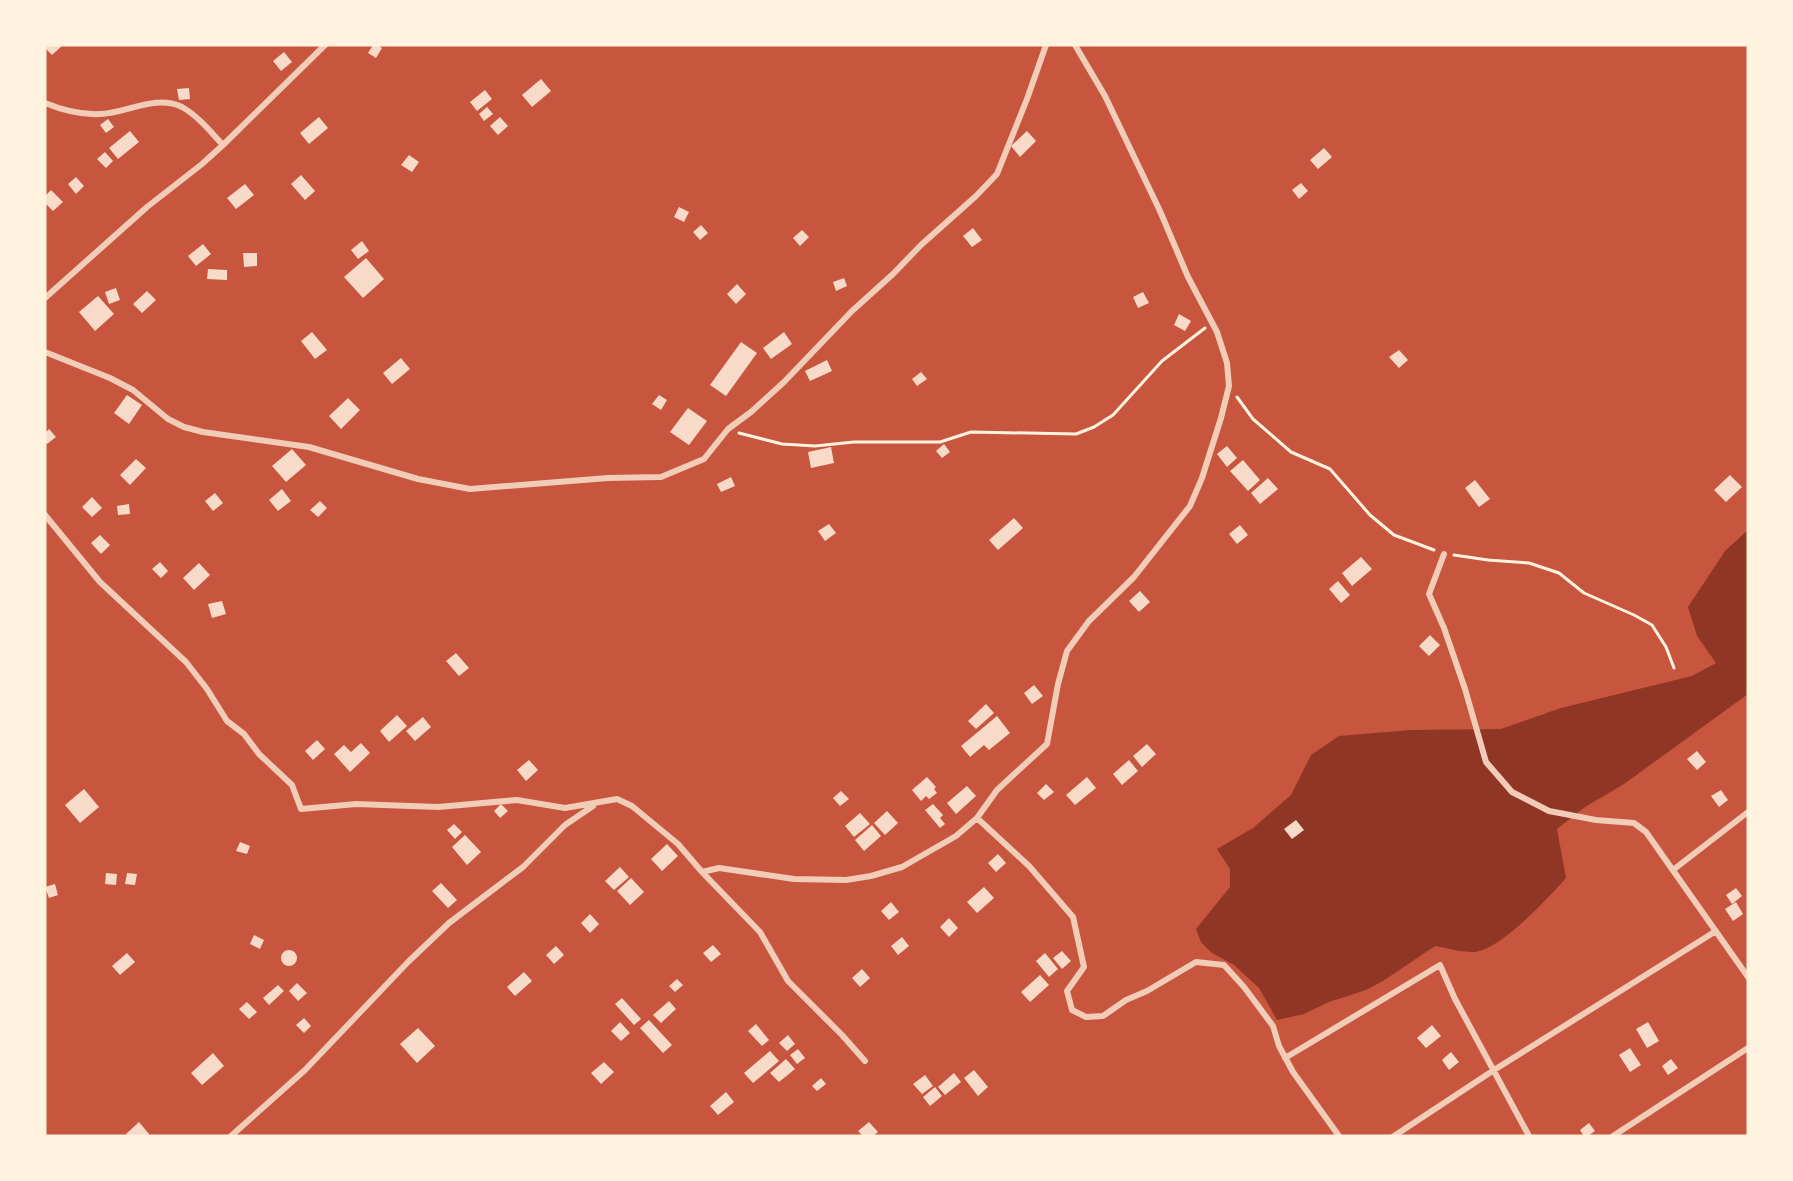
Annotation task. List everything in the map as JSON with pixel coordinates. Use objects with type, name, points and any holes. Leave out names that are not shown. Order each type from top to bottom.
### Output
[{"type":"street","points":[[45,298],[147,207],[223,145],[325,45]]},
{"type":"street","points":[[45,352],[110,378],[133,390],[168,419],[184,427],[203,432],[309,447],[418,479],[470,489],[608,478],[661,477],[704,459],[728,429],[784,382],[852,311],[997,174],[1046,45]]},
{"type":"street","points":[[702,872],[719,868],[794,879],[846,880],[902,867],[956,836],[977,818],[997,790],[1047,744],[1058,684],[1067,651],[1089,621],[1134,577],[1190,506],[1202,478],[1229,386],[1227,363],[1217,332],[1188,277],[1160,211],[1105,96],[1075,45]]},
{"type":"street","points":[[45,103],[66,111],[100,114],[129,110],[159,102],[168,103],[180,106],[195,115],[223,145]]},
{"type":"street","points":[[45,515],[100,582],[186,662],[207,689],[227,721],[244,734],[259,754],[292,785],[301,809],[356,804],[438,807],[517,800],[566,808],[617,799],[632,806],[678,844],[760,932],[788,981],[865,1061]]},
{"type":"street","points":[[1444,554],[1429,594],[1444,628],[1465,689],[1486,762],[1512,792],[1549,811],[1596,820],[1634,823],[1646,832],[1748,977]]},
{"type":"street","points":[[231,1136],[305,1070],[408,962],[449,923],[524,867],[565,825],[596,804]]},
{"type":"street","points":[[1673,870],[1748,812]]},
{"type":"street","points":[[977,818],[1029,866],[1073,917],[1084,967],[1067,991],[1072,1010],[1086,1017],[1103,1016],[1126,1000],[1147,991],[1196,962],[1224,965],[1244,987],[1273,1026],[1279,1046],[1293,1072],[1340,1136]]},
{"type":"street","points":[[1394,1136],[1494,1070],[1716,931]]},
{"type":"street","points":[[1285,1058],[1440,965],[1455,999],[1529,1136]]},
{"type":"street","points":[[1612,1136],[1748,1048]]},
{"type":"path","points":[[728,429],[782,444],[815,446],[854,442],[940,442],[971,432],[1076,434],[1094,427],[1113,415],[1162,361],[1212,322]]},
{"type":"path","points":[[1229,386],[1253,419],[1291,452],[1330,469],[1370,515],[1394,535],[1444,554],[1529,563],[1559,573],[1584,593],[1652,625],[1666,647],[1674,668]]},
{"type":"shaded area","points":[[1748,530],[1748,694],[1624,784],[1585,807],[1557,829],[1566,878],[1536,910],[1509,934],[1483,950],[1472,952],[1435,946],[1366,990],[1329,1002],[1304,1014],[1277,1020],[1259,988],[1234,965],[1212,953],[1201,942],[1196,929],[1230,887],[1230,869],[1217,849],[1253,828],[1291,795],[1311,755],[1339,736],[1411,730],[1501,729],[1561,708],[1692,676],[1716,663],[1697,636],[1688,607],[1725,551]]},
{"type":"building","points":[[45,45],[63,45],[52,55]]},
{"type":"building","points":[[373,45],[382,48],[376,58],[368,53]]},
{"type":"building","points":[[284,52],[292,62],[281,71],[273,61]]},
{"type":"building","points":[[541,79],[551,91],[532,107],[522,95]]},
{"type":"building","points":[[189,88],[190,99],[179,100],[177,89]]},
{"type":"building","points":[[485,90],[492,99],[477,111],[470,102]]},
{"type":"building","points":[[487,107],[493,114],[484,121],[479,114]]},
{"type":"building","points":[[319,117],[328,128],[309,144],[300,133]]},
{"type":"building","points":[[500,117],[508,126],[498,135],[490,126]]},
{"type":"building","points":[[108,119],[114,127],[106,133],[100,125]]},
{"type":"building","points":[[130,131],[139,142],[118,159],[109,148]]},
{"type":"building","points":[[1027,131],[1036,141],[1020,157],[1011,146]]},
{"type":"building","points":[[1324,148],[1332,157],[1318,169],[1310,160]]},
{"type":"building","points":[[105,152],[113,161],[106,168],[97,159]]},
{"type":"building","points":[[409,155],[419,162],[412,172],[401,165]]},
{"type":"building","points":[[301,175],[315,191],[305,200],[291,184]]},
{"type":"building","points":[[76,177],[84,186],[76,194],[68,184]]},
{"type":"building","points":[[1301,183],[1308,191],[1299,199],[1292,190]]},
{"type":"building","points":[[245,184],[254,195],[236,209],[227,198]]},
{"type":"building","points":[[51,190],[63,202],[53,211],[45,203],[45,196]]},
{"type":"building","points":[[679,207],[689,212],[684,222],[674,217]]},
{"type":"building","points":[[701,225],[708,233],[700,240],[693,232]]},
{"type":"building","points":[[973,228],[982,240],[972,247],[963,236]]},
{"type":"building","points":[[802,230],[809,237],[800,246],[793,238]]},
{"type":"building","points":[[362,241],[369,251],[358,259],[351,250]]},
{"type":"building","points":[[203,244],[211,254],[196,266],[188,256]]},
{"type":"building","points":[[243,253],[257,253],[257,266],[244,267]]},
{"type":"building","points":[[366,258],[384,279],[363,298],[344,277]]},
{"type":"building","points":[[208,269],[227,270],[227,280],[207,279]]},
{"type":"building","points":[[844,278],[847,286],[836,291],[833,282]]},
{"type":"building","points":[[737,284],[746,294],[736,304],[727,294]]},
{"type":"building","points":[[116,288],[120,300],[109,304],[105,292]]},
{"type":"building","points":[[147,291],[156,300],[142,313],[133,304]]},
{"type":"building","points":[[1143,292],[1149,303],[1138,308],[1133,297]]},
{"type":"building","points":[[98,296],[114,314],[95,331],[79,312]]},
{"type":"building","points":[[1179,314],[1191,321],[1185,331],[1174,325]]},
{"type":"building","points":[[312,332],[327,350],[315,359],[301,341]]},
{"type":"building","points":[[784,332],[792,344],[771,359],[763,348]]},
{"type":"building","points":[[741,342],[757,353],[726,396],[710,385]]},
{"type":"building","points":[[1399,350],[1408,360],[1399,368],[1389,357]]},
{"type":"building","points":[[401,358],[410,369],[392,384],[383,373]]},
{"type":"building","points":[[827,360],[832,371],[810,381],[805,371]]},
{"type":"building","points":[[921,372],[927,379],[917,386],[912,379]]},
{"type":"building","points":[[127,395],[142,405],[129,424],[114,413]]},
{"type":"building","points":[[659,395],[667,400],[661,410],[652,404]]},
{"type":"building","points":[[348,398],[360,410],[341,429],[329,416]]},
{"type":"building","points":[[688,408],[707,421],[689,445],[670,432]]},
{"type":"building","points":[[49,429],[56,437],[47,444],[45,433]]},
{"type":"building","points":[[944,444],[950,452],[942,458],[936,451]]},
{"type":"building","points":[[1227,446],[1237,458],[1227,467],[1217,454]]},
{"type":"building","points":[[831,447],[834,463],[811,468],[808,452]]},
{"type":"building","points":[[292,449],[306,465],[286,482],[272,466]]},
{"type":"building","points":[[136,459],[146,468],[130,485],[120,475]]},
{"type":"building","points":[[1243,460],[1260,480],[1248,491],[1230,471]]},
{"type":"building","points":[[1730,475],[1742,487],[1726,502],[1714,490]]},
{"type":"building","points":[[731,477],[735,486],[721,492],[717,484]]},
{"type":"building","points":[[1268,478],[1278,489],[1260,504],[1251,493]]},
{"type":"building","points":[[1475,480],[1490,499],[1479,507],[1465,488]]},
{"type":"building","points":[[282,489],[291,501],[278,511],[269,500]]},
{"type":"building","points":[[215,493],[223,503],[213,511],[205,501]]},
{"type":"building","points":[[92,497],[102,508],[92,517],[82,507]]},
{"type":"building","points":[[320,501],[327,508],[318,517],[310,510]]},
{"type":"building","points":[[129,504],[130,514],[118,515],[117,506]]},
{"type":"building","points":[[1014,518],[1023,528],[998,550],[989,540]]},
{"type":"building","points":[[829,524],[836,533],[825,541],[818,531]]},
{"type":"building","points":[[1240,525],[1248,535],[1237,544],[1229,534]]},
{"type":"building","points":[[100,535],[110,545],[101,554],[91,543]]},
{"type":"building","points":[[1361,557],[1372,569],[1352,586],[1342,573]]},
{"type":"building","points":[[160,562],[168,571],[161,578],[152,569]]},
{"type":"building","points":[[199,563],[210,575],[194,590],[183,578]]},
{"type":"building","points":[[1338,581],[1350,595],[1341,603],[1329,589]]},
{"type":"building","points":[[1140,591],[1150,602],[1139,612],[1129,601]]},
{"type":"building","points":[[222,601],[226,614],[212,618],[208,604]]},
{"type":"building","points":[[1430,635],[1440,645],[1429,656],[1419,646]]},
{"type":"building","points":[[456,653],[469,668],[459,676],[446,661]]},
{"type":"building","points":[[1034,685],[1043,696],[1032,704],[1024,693]]},
{"type":"building","points":[[986,704],[994,713],[976,729],[968,721]]},
{"type":"building","points":[[397,715],[407,726],[389,742],[380,731]]},
{"type":"building","points":[[997,716],[1010,733],[989,750],[984,745],[970,757],[961,746]]},
{"type":"building","points":[[423,717],[431,727],[415,741],[406,731]]},
{"type":"building","points":[[317,740],[325,749],[313,760],[305,751]]},
{"type":"building","points":[[361,743],[370,753],[350,772],[334,754],[344,745],[351,752]]},
{"type":"building","points":[[1147,744],[1156,754],[1142,767],[1133,756]]},
{"type":"building","points":[[1697,751],[1706,762],[1697,770],[1687,759]]},
{"type":"building","points":[[529,760],[538,770],[526,781],[517,770]]},
{"type":"building","points":[[1129,760],[1138,771],[1122,785],[1113,774]]},
{"type":"building","points":[[927,777],[936,787],[934,789],[937,793],[929,799],[926,796],[921,801],[912,790]]},
{"type":"building","points":[[1087,777],[1096,788],[1075,805],[1066,795]]},
{"type":"building","points":[[1046,784],[1054,792],[1044,800],[1037,793]]},
{"type":"building","points":[[967,786],[976,796],[956,814],[947,803]]},
{"type":"building","points":[[84,789],[99,807],[80,823],[65,805]]},
{"type":"building","points":[[1721,790],[1728,800],[1719,807],[1711,796]]},
{"type":"building","points":[[841,791],[849,799],[840,806],[833,798]]},
{"type":"building","points":[[501,804],[508,811],[500,818],[494,811]]},
{"type":"building","points":[[933,804],[943,815],[940,818],[945,824],[940,828],[925,810]]},
{"type":"building","points":[[887,811],[898,823],[885,835],[874,823]]},
{"type":"building","points":[[860,813],[870,824],[854,837],[845,826]]},
{"type":"building","points":[[1296,820],[1304,830],[1292,839],[1284,829]]},
{"type":"building","points":[[454,824],[462,832],[455,839],[447,830]]},
{"type":"building","points":[[872,825],[881,836],[864,851],[855,840]]},
{"type":"building","points":[[465,835],[481,852],[467,865],[452,847]]},
{"type":"building","points":[[240,842],[250,846],[247,854],[236,851]]},
{"type":"building","points":[[667,844],[678,856],[662,871],[651,859]]},
{"type":"building","points":[[998,854],[1006,863],[996,872],[988,863]]},
{"type":"building","points":[[620,867],[629,877],[614,890],[605,881]]},
{"type":"building","points":[[106,873],[117,874],[116,885],[105,884]]},
{"type":"building","points":[[127,873],[137,874],[135,885],[125,884]]},
{"type":"building","points":[[631,878],[644,892],[630,905],[617,891]]},
{"type":"building","points":[[441,883],[457,900],[448,908],[432,891]]},
{"type":"building","points":[[55,884],[58,895],[49,898],[45,887]]},
{"type":"building","points":[[984,887],[994,898],[977,913],[967,902]]},
{"type":"building","points":[[1736,888],[1742,896],[1732,904],[1726,895]]},
{"type":"building","points":[[891,902],[899,912],[889,920],[881,911]]},
{"type":"building","points":[[1736,902],[1743,914],[1733,921],[1725,909]]},
{"type":"building","points":[[590,914],[599,924],[590,933],[581,923]]},
{"type":"building","points":[[949,918],[958,928],[949,937],[940,927]]},
{"type":"building","points":[[254,935],[264,940],[260,949],[250,944]]},
{"type":"building","points":[[902,937],[909,946],[898,955],[891,946]]},
{"type":"building","points":[[713,945],[721,954],[711,962],[703,953]]},
{"type":"building","points":[[556,946],[564,955],[554,964],[546,955]]},
{"type":"building","points":[[289,950],[295,952],[297,958],[295,964],[289,966],[283,964],[281,958],[283,952]]},
{"type":"building","points":[[1062,951],[1071,961],[1062,969],[1053,958]]},
{"type":"building","points":[[127,953],[135,962],[120,975],[112,966]]},
{"type":"building","points":[[1045,953],[1058,969],[1049,977],[1036,961]]},
{"type":"building","points":[[862,969],[870,978],[860,987],[852,978]]},
{"type":"building","points":[[524,972],[532,981],[515,996],[507,987]]},
{"type":"building","points":[[1040,975],[1049,985],[1030,1002],[1021,992]]},
{"type":"building","points":[[677,979],[683,985],[675,992],[669,986]]},
{"type":"building","points":[[297,983],[307,993],[298,1001],[289,991]]},
{"type":"building","points":[[278,985],[284,991],[269,1005],[263,998]]},
{"type":"building","points":[[622,998],[641,1019],[634,1025],[615,1004]]},
{"type":"building","points":[[669,1001],[676,1009],[661,1023],[653,1015]]},
{"type":"building","points":[[247,1002],[257,1012],[249,1019],[239,1009]]},
{"type":"building","points":[[304,1018],[311,1026],[304,1033],[296,1025]]},
{"type":"building","points":[[649,1020],[672,1045],[663,1053],[640,1028]]},
{"type":"building","points":[[620,1022],[630,1033],[621,1041],[611,1031]]},
{"type":"building","points":[[1648,1022],[1659,1041],[1647,1048],[1636,1029]]},
{"type":"building","points":[[756,1024],[769,1040],[762,1046],[748,1031]]},
{"type":"building","points":[[1432,1025],[1441,1036],[1426,1048],[1417,1038]]},
{"type":"building","points":[[418,1028],[435,1046],[417,1063],[400,1044]]},
{"type":"building","points":[[788,1035],[795,1044],[787,1051],[779,1043]]},
{"type":"building","points":[[1630,1048],[1641,1065],[1630,1072],[1619,1055]]},
{"type":"building","points":[[798,1049],[805,1058],[797,1064],[790,1055]]},
{"type":"building","points":[[770,1051],[779,1061],[753,1083],[744,1073]]},
{"type":"building","points":[[1451,1052],[1459,1062],[1449,1070],[1442,1060]]},
{"type":"building","points":[[213,1053],[224,1066],[202,1085],[191,1073]]},
{"type":"building","points":[[786,1059],[795,1069],[779,1082],[770,1073]]},
{"type":"building","points":[[1671,1059],[1678,1068],[1668,1075],[1662,1066]]},
{"type":"building","points":[[604,1062],[614,1072],[601,1084],[591,1073]]},
{"type":"building","points":[[974,1070],[988,1087],[978,1096],[964,1078]]},
{"type":"building","points":[[954,1073],[961,1082],[945,1095],[938,1087]]},
{"type":"building","points":[[925,1075],[933,1086],[922,1094],[913,1084]]},
{"type":"building","points":[[821,1078],[826,1084],[817,1091],[812,1086]]},
{"type":"building","points":[[935,1087],[942,1096],[930,1106],[923,1097]]},
{"type":"building","points":[[726,1092],[734,1102],[718,1115],[710,1106]]},
{"type":"building","points":[[139,1122],[149,1134],[147,1136],[126,1134]]},
{"type":"building","points":[[869,1122],[878,1132],[873,1136],[863,1136],[858,1131]]},
{"type":"building","points":[[1589,1123],[1595,1131],[1584,1136],[1580,1130]]}]
